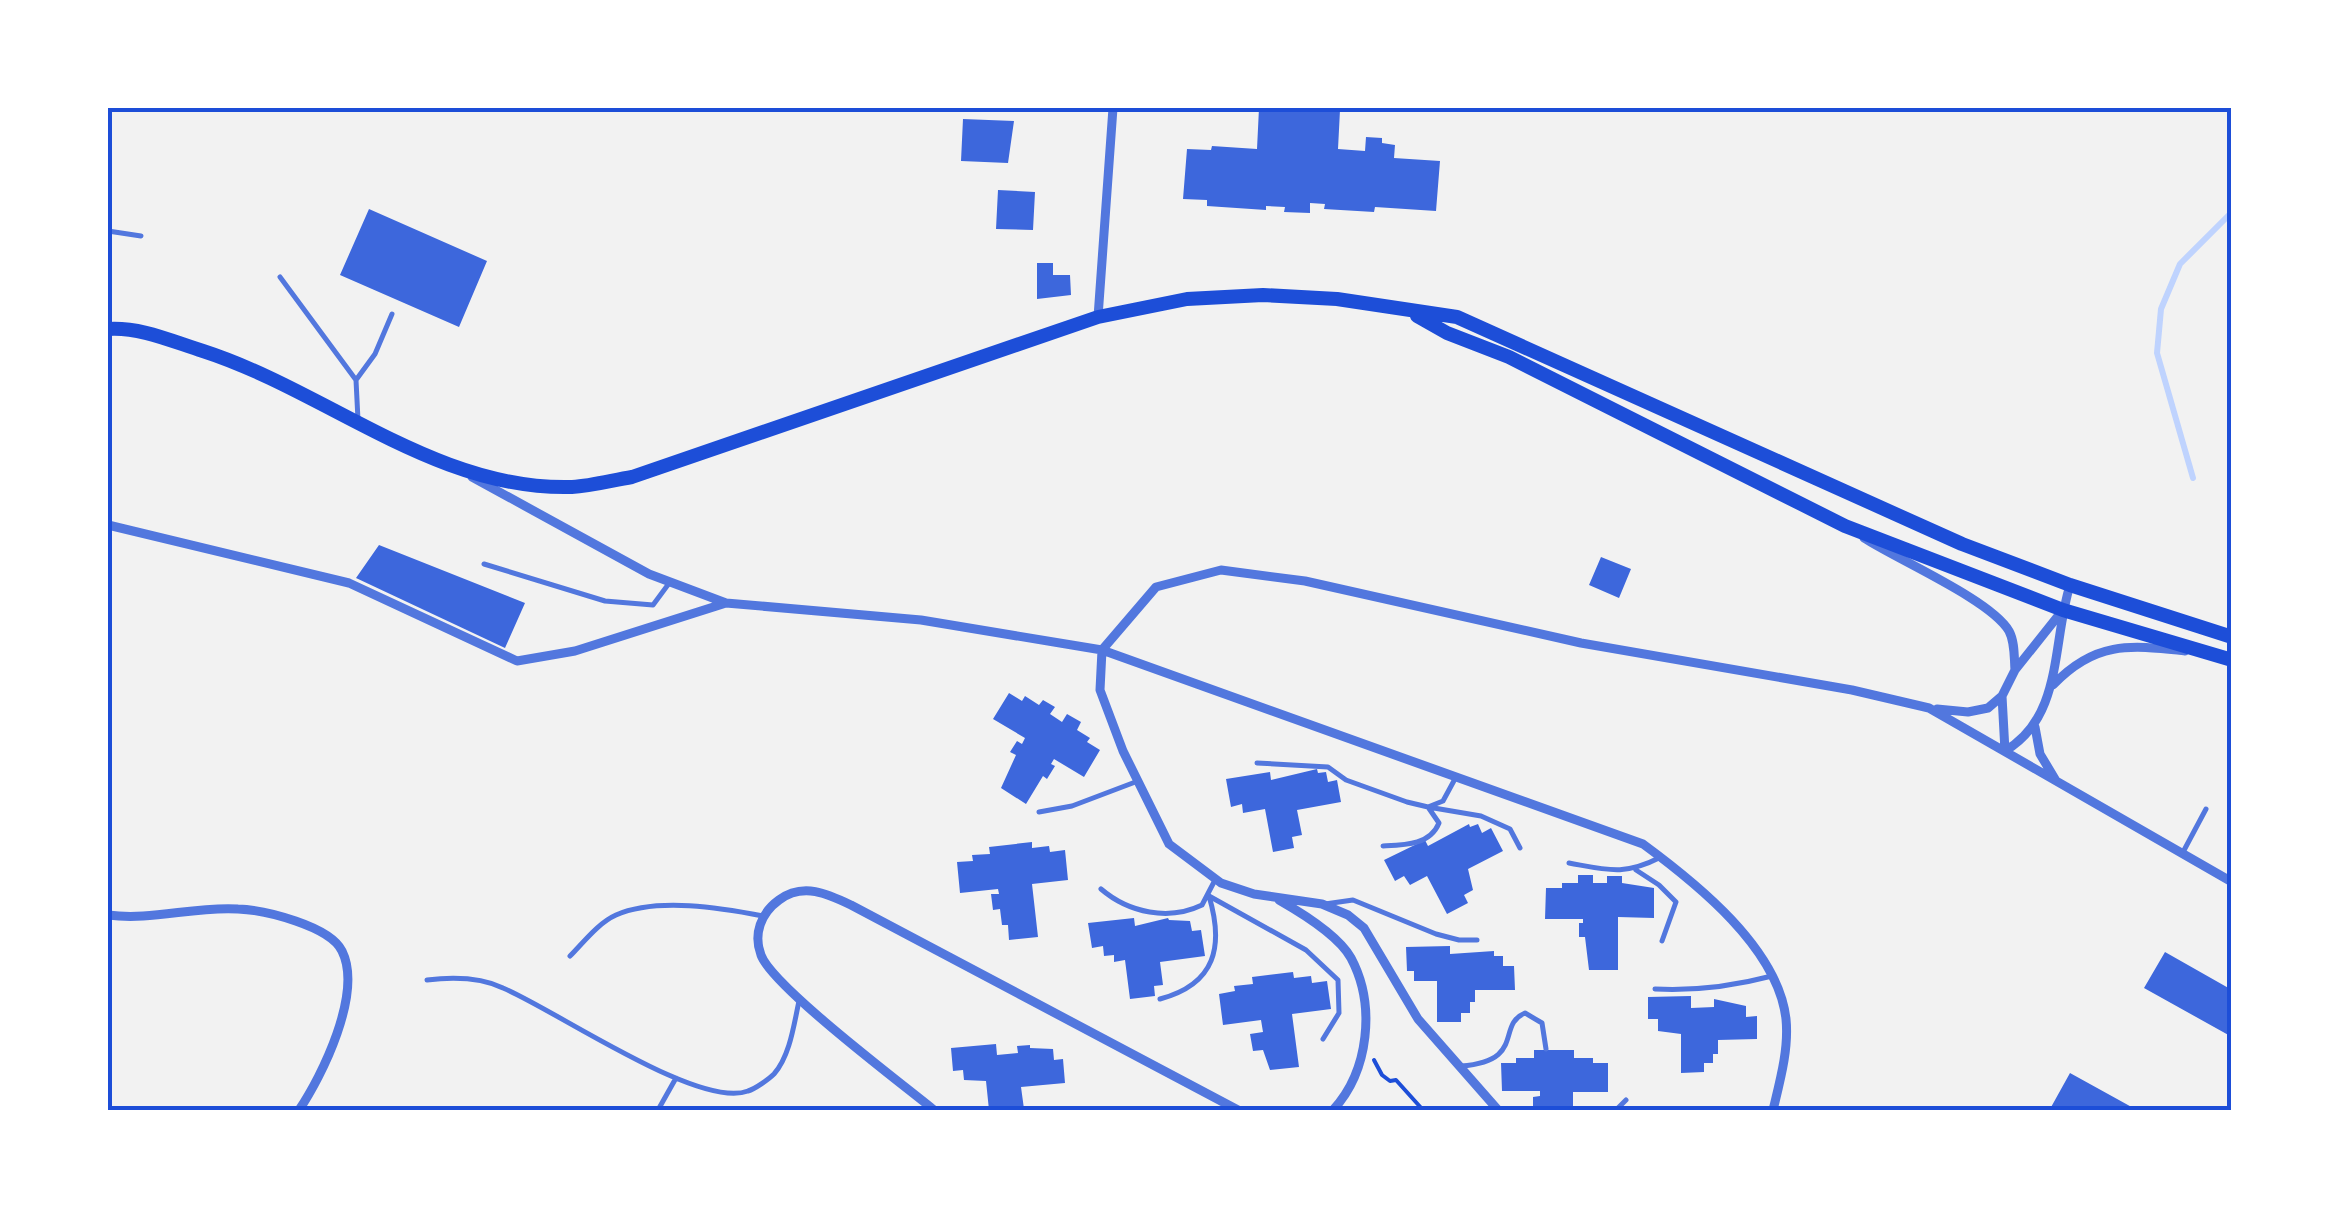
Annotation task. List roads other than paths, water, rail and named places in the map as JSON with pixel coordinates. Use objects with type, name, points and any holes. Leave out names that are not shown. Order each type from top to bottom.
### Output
[{"type":"main road","points":[[108,329],[131,328],[238,362],[452,466],[516,482],[573,487],[632,477],[1098,318],[1186,299],[1263,294],[1338,299],[1457,317],[1856,498],[2070,586],[2232,638]]},
{"type":"main road","points":[[1407,311],[1447,333],[1509,357],[1845,526],[2062,610],[2232,660]]},
{"type":"street","points":[[1098,318],[1113,108]]},
{"type":"street","points":[[452,466],[649,574],[726,603],[921,620],[1102,650],[1642,844],[1704,893],[1768,965],[1782,998],[1786,1021],[1784,1062],[1774,1110]]},
{"type":"street","points":[[108,524],[349,583],[516,661],[575,651],[726,603]]},
{"type":"street","points":[[1845,526],[1973,601],[2002,624],[2013,642],[2015,670]]},
{"type":"street","points":[[1498,1110],[1418,1019],[1364,928],[1348,915],[1322,904],[1254,894],[1215,880],[1168,844],[1100,690],[1102,650],[1156,586],[1221,570],[1305,581],[1581,643],[1955,712],[1988,708],[2002,696],[2015,670],[2062,610]]},
{"type":"street","points":[[2005,750],[2022,741],[2035,727],[2051,686],[2062,610],[2070,586]]},
{"type":"street","points":[[2051,686],[2070,668],[2097,652],[2128,646],[2203,653]]},
{"type":"street","points":[[2002,696],[2005,750]]},
{"type":"street","points":[[1929,708],[2232,882]]},
{"type":"street","points":[[2035,727],[2040,754],[2057,782]]},
{"type":"street","points":[[934,1110],[800,998],[762,957],[757,940],[764,916],[783,896],[808,890],[824,892],[1238,1110]]},
{"type":"street","points":[[1272,896],[1307,916],[1350,955],[1364,992],[1364,1048],[1346,1097],[1333,1110]]},
{"type":"street","points":[[108,915],[130,918],[236,908],[275,916],[332,938],[342,952],[346,968],[346,996],[340,1025],[298,1110]]},
{"type":"lane","points":[[108,231],[141,236]]},
{"type":"lane","points":[[280,277],[356,380],[358,423]]},
{"type":"lane","points":[[356,380],[375,354],[392,314]]},
{"type":"lane","points":[[484,564],[605,600],[637,604],[653,605],[670,582]]},
{"type":"lane","points":[[1257,763],[1328,767],[1346,780],[1428,807],[1480,816],[1510,829],[1520,848]]},
{"type":"lane","points":[[1428,807],[1444,801],[1456,777]]},
{"type":"lane","points":[[1039,812],[1072,806],[1138,781]]},
{"type":"lane","points":[[1383,846],[1428,838],[1438,829],[1439,822],[1428,807]]},
{"type":"lane","points":[[2182,854],[2206,809]]},
{"type":"lane","points":[[1569,863],[1607,870],[1636,870],[1661,857]]},
{"type":"lane","points":[[1636,870],[1676,902],[1662,941]]},
{"type":"lane","points":[[1101,889],[1122,904],[1157,913],[1188,912],[1202,905],[1215,880]]},
{"type":"lane","points":[[1160,998],[1184,990],[1214,960],[1218,926],[1209,896]]},
{"type":"lane","points":[[1209,896],[1306,950],[1338,980],[1339,1013],[1323,1040]]},
{"type":"lane","points":[[1322,904],[1352,900],[1436,934],[1478,940]]},
{"type":"lane","points":[[570,956],[616,915],[648,908],[725,908],[764,916]]},
{"type":"lane","points":[[1655,988],[1678,990],[1772,976]]},
{"type":"lane","points":[[428,980],[456,977],[500,986],[659,1072],[711,1090],[747,1092],[775,1073],[788,1046],[800,998]]},
{"type":"lane","points":[[1458,1066],[1494,1058],[1505,1048],[1512,1023],[1526,1013],[1542,1024],[1546,1049]]},
{"type":"lane","points":[[658,1110],[676,1078]]},
{"type":"lane","points":[[1616,1110],[1626,1100]]},
{"type":"waterway","points":[[2193,478],[2157,353],[2161,309],[2180,264],[2232,212]]}]
